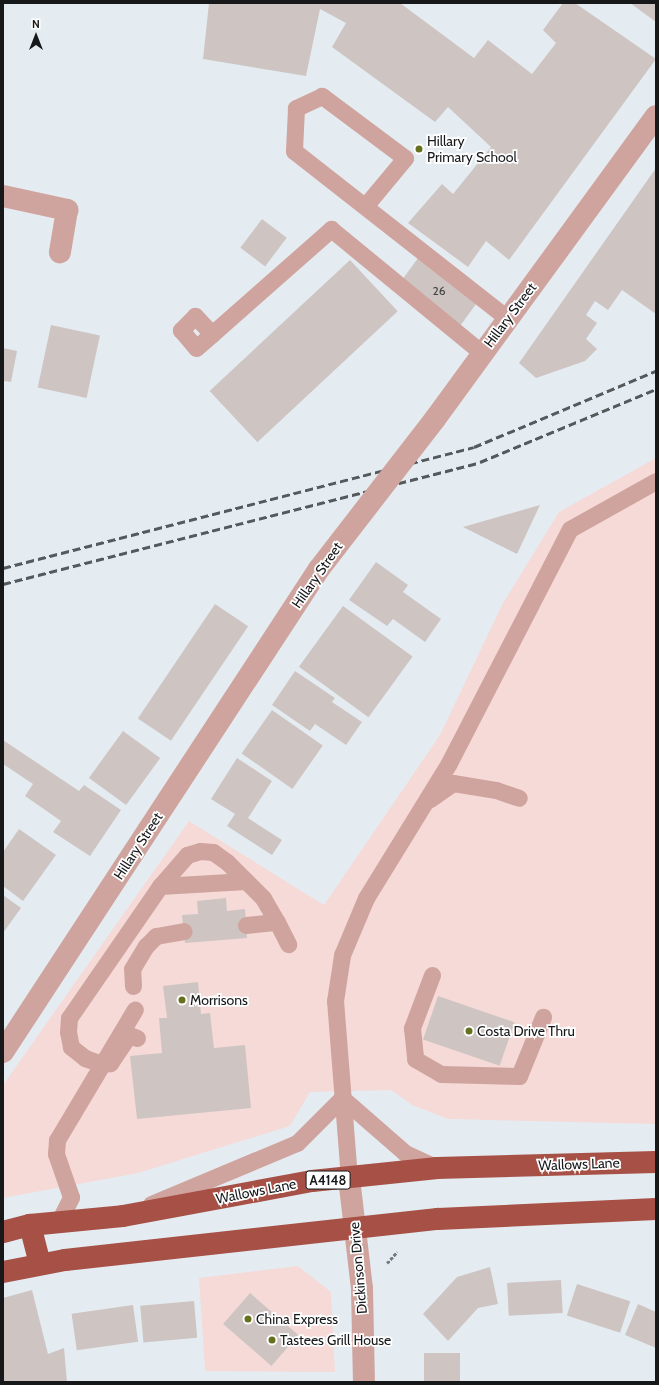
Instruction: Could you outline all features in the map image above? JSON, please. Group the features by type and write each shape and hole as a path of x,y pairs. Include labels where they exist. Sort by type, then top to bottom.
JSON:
{"highway":[{"name":"Wallows Lane","path":"3,1232 30,1225 123,1216 294,1183 437,1168 656,1162"},
{"path":"3,1272 40,1264 438,1219 656,1209"},
{"path":"30,1225 40,1264"}],"street":[{"name":"Hillary Street","path":"3,1052 319,569 435,420 482,353 656,116"},
{"path":"3,196 67,210 60,252"},
{"name":"Dickinson Drive","path":"349,1178 362,1289 364,1382"}],"lane":[{"path":"366,205 405,158 322,96 296,108 294,151 366,205 422,254 508,319"},
{"path":"212,334 331,229 482,353"},
{"path":"349,1178 335,1001 342,955 366,898 449,763 570,529 656,481"},
{"path":"425,802 453,783 496,790 518,798"},
{"path":"137,1038 129,1035 110,1063 102,1064 85,1058 71,1047 68,1032 69,1018 160,886 187,855 200,851 213,852 246,881 263,898 288,944"},
{"path":"160,886 246,881"},
{"path":"246,925 277,922"},
{"path":"133,986 132,969 146,946 156,936 184,931"},
{"path":"432,975 412,1028 415,1058 441,1074 520,1076 543,1017"},
{"path":"58,1223 71,1197 56,1154 58,1140 135,1009"},
{"path":"342,1098 405,1153 437,1168"},
{"path":"123,1216 297,1143 342,1098"}],"shaded area":[{"path":"656,458 656,1124 448,1119 412,1105 391,1090 310,1092 290,1126 138,1173 3,1198 3,1085 189,821 324,905 440,735 503,603 559,512"},
{"path":"298,1266 331,1292 335,1372 205,1371 199,1278"}],"building":[{"path":"209,3 400,3 474,58 488,40 532,74 556,43 543,30 563,3 575,3 656,59 509,260 486,241 468,267 408,223 442,184 453,194 491,147 448,107 435,122 332,47 346,23 320,9 306,76 203,59"},
{"path":"630,3 656,3 656,22"},
{"path":"656,168 656,314 622,290 608,310 595,301 586,315 597,323 586,339 597,349 585,361 536,378 519,363"},
{"path":"262,219 287,238 265,266 240,248"},
{"path":"418,258 478,301 460,326 400,282"},
{"path":"350,260 398,311 257,442 210,391"},
{"path":"51,325 100,335 87,398 38,388"},
{"path":"3,348 17,351 11,382 3,381"},
{"path":"540,505 517,554 463,527"},
{"path":"376,562 408,585 403,592 441,619 425,642 393,619 387,626 349,600"},
{"path":"215,604 248,626 171,741 138,718"},
{"path":"343,606 413,657 368,717 299,667"},
{"path":"295,671 335,698 332,702 362,722 346,745 315,724 310,731 272,705"},
{"path":"272,710 323,746 292,789 242,753"},
{"path":"123,731 160,758 126,805 89,778"},
{"path":"3,740 79,791 84,785 121,810 90,856 53,832 61,821 25,796 33,784 3,764"},
{"path":"237,758 272,781 248,818 282,840 272,855 227,826 235,814 211,799"},
{"path":"19,829 56,855 23,901 3,886 3,852"},
{"path":"3,895 21,908 3,933"},
{"path":"226,898 227,911 245,909 247,938 185,943 182,915 198,914 197,901"},
{"name":"Morrisons","path":"198,982 201,1014 210,1013 214,1048 245,1045 251,1108 137,1119 130,1056 162,1053 159,1018 167,1018 163,986"},
{"name":"Costa Drive Thru","path":"438,996 515,1022 500,1066 423,1039"},
{"path":"490,1267 498,1304 478,1308 448,1341 423,1314 457,1277"},
{"path":"561,1280 563,1313 509,1316 507,1283"},
{"path":"577,1284 630,1301 620,1333 567,1315"},
{"path":"32,1290 48,1354 64,1348 67,1382 3,1382 3,1298"},
{"path":"250,1293 298,1335 271,1366 223,1324"},
{"path":"194,1301 197,1338 143,1343 140,1306"},
{"path":"638,1304 656,1312 656,1348 625,1335"},
{"path":"133,1305 138,1342 77,1350 72,1314"},
{"path":"424,1353 460,1353 460,1382 424,1382"}],"railway":[{"path":"3,568 474,447 656,371"},
{"path":"3,584 480,462 656,389"}],"place":[{"name":"Hillary Primary School","path":"419,149"},
{"name":"Morrisons","path":"182,1000"},
{"name":"Costa Drive Thru","path":"469,1031"},
{"name":"China Express","path":"248,1319"},
{"name":"Tastees Grill House","path":"272,1340"}]}
